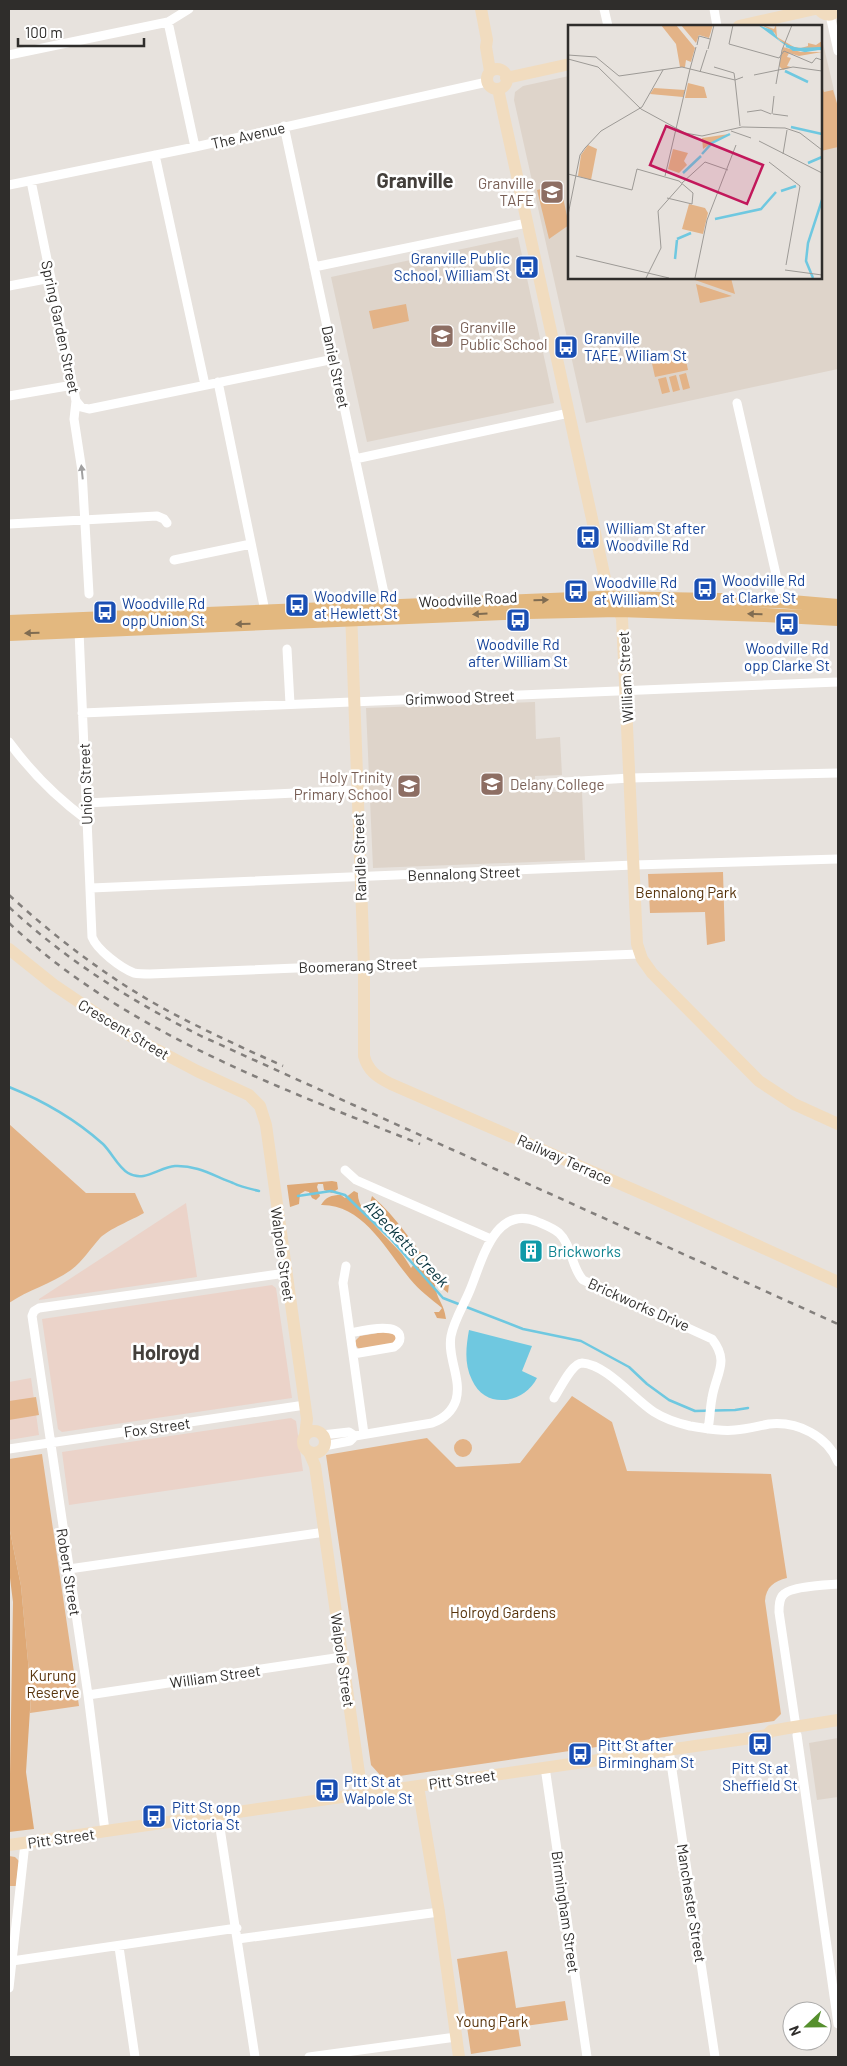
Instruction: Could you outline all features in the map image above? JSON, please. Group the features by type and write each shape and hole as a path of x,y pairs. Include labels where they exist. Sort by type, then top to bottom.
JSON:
{"main road":[{"name":"Woodville Road","path":"9,622 265,611 351,615 387,607 780,601 838,606"},
{"name":"Woodville Road","path":"9,634 351,615 563,613 616,604 838,619"}],"street":[{"path":"9,55 168,22 189,9"},
{"name":"William Street","path":"481,9 487,40 493,45 496,78 606,584 622,618 639,954"},
{"path":"604,9 608,25"},
{"path":"714,9 718,25"},
{"path":"743,25 815,9"},
{"path":"828,11 838,51"},
{"path":"168,22 195,147"},
{"name":"The Avenue","path":"9,185 195,147 496,78 568,64"},
{"name":"Daniel Street","path":"284,126 387,607"},
{"path":"155,155 205,385"},
{"name":"Spring Garden Street","path":"31,181 76,402 74,419 82,471 83,520 89,594"},
{"path":"314,267 527,223"},
{"path":"9,286 51,278"},
{"path":"76,402 81,407 89,409 334,359"},
{"path":"218,382 265,611"},
{"path":"9,396 73,385"},
{"path":"737,404 780,592 780,601"},
{"path":"355,459 569,413"},
{"path":"9,524 157,516 164,519 167,523"},
{"path":"174,560 251,544"},
{"name":"Randle Street","path":"351,615 364,966 363,986"},
{"name":"Union Street","path":"79,631 92,938"},
{"path":"287,649 290,704"},
{"name":"Grimwood Street","path":"82,713 838,682"},
{"path":"9,742 50,790 66,805 87,820"},
{"path":"548,782 838,773"},
{"path":"86,803 357,790"},
{"name":"Bennalong Street","path":"91,888 634,865 838,859"},
{"name":"Boomerang Street","path":"92,938 96,946 128,970 137,974 639,954"},
{"name":"Crescent Street","path":"9,949 54,985 125,1033 197,1071 249,1095"},
{"path":"639,954 652,973 759,1081 794,1104 837,1119"},
{"name":"Railway Terrace","path":"363,986 364,1056 369,1068 382,1080 838,1282"},
{"name":"Walpole Street","path":"249,1095 260,1106 266,1125 307,1419 316,1442 315,1466 362,1794"},
{"path":"345,1170 356,1180 491,1239"},
{"name":"Brickworks Drive","path":"316,1442 348,1432 354,1436 432,1423 441,1419 449,1412 457,1394 450,1343 456,1320 491,1239 499,1228 511,1221 523,1218 536,1221 561,1234 576,1270 583,1280 712,1338 721,1354 721,1366 712,1396 708,1429"},
{"path":"346,1266 343,1283 364,1434"},
{"name":"Robert Street","path":"105,1831 88,1694 32,1319 33,1312 39,1308 286,1273"},
{"path":"350,1332 391,1328 398,1332 400,1337 399,1342 394,1347 353,1354"},
{"path":"554,1398 573,1368 582,1363 603,1371 654,1412 670,1420 708,1429 736,1430 771,1424 792,1426 803,1429 821,1439 833,1452 838,1462"},
{"name":"Fox Street","path":"9,1448 305,1405"},
{"path":"68,1569 325,1532"},
{"path":"838,1584 792,1590 784,1594 780,1602 779,1612 838,2024"},
{"name":"William Street","path":"88,1694 342,1657"},
{"name":"Pitt Street","path":"796,1731 838,1720"},
{"name":"Pitt Street","path":"9,1845 669,1750 767,1735 771,1732 838,1729"},
{"name":"Manchester Street","path":"669,1750 715,2057"},
{"name":"Birmingham Street","path":"545,1768 587,2057"},
{"path":"418,1786 439,1912 459,2057"},
{"path":"218,1815 237,1928 255,2057"},
{"path":"9,1988 25,1843"},
{"path":"238,1939 439,1912"},
{"path":"12,1961 119,1947 237,1928"},
{"path":"119,1947 134,2057"},
{"path":"309,2057 456,2037"}],"shaded area":[{"name":"Granville TAFE","path":"822,39 838,107 838,369 586,423 514,100 515,92 523,86 568,76 568,279 822,279"},
{"name":"Granville Public School","path":"518,237 554,403 367,442 331,277"},
{"path":"535,702 536,739 560,737 562,775 535,776 535,792 582,792 585,860 373,868 366,708"},
{"path":"337,1182 338,1189 332,1193 324,1190 323,1184 318,1184 320,1196 316,1200 312,1198 309,1192 305,1191 300,1194 299,1204 290,1207 287,1185"},
{"path":"354,1191 358,1193 362,1208 368,1217 402,1254 411,1268 414,1264 406,1246 387,1231 380,1217 374,1216 368,1210 372,1196 392,1216 429,1263 449,1284 448,1293 437,1284 435,1286 446,1319 437,1318 434,1312 439,1312 442,1308 414,1283 361,1220 349,1212 336,1207 321,1205 329,1197 341,1195 345,1198"},
{"path":"186,1203 197,1277 39,1300 39,1299"},
{"path":"272,1285 276,1288 292,1398 62,1432 58,1429 42,1319"},
{"path":"31,1378 39,1435 9,1440 9,1382"},
{"path":"291,1418 296,1421 303,1471 69,1505 62,1452"},
{"path":"9,1526 21,1586 31,1694 26,1772 34,1829 9,1832 13,1602 9,1570"},
{"path":"838,1738 838,1797 817,1800 809,1743"}],"green space":[{"path":"822,86 824,92 833,90 838,107 838,147 822,151"},
{"path":"560,184 568,226 549,239 537,190"},
{"path":"731,279 735,294 695,280"},
{"path":"696,284 732,296 700,303"},
{"path":"406,304 409,321 373,329 369,311"},
{"path":"684,351 688,370 655,377 651,359"},
{"path":"686,373 690,388 683,390 679,375"},
{"path":"676,375 680,390 673,392 669,377"},
{"path":"666,377 670,392 662,394 658,379"},
{"name":"Bennalong Park","path":"723,872 725,941 707,945 705,912 650,913 648,874"},
{"path":"9,1124 86,1193 135,1193 144,1213 100,1238 71,1270 9,1303"},
{"path":"390,1331 397,1337 393,1344 359,1349 356,1346 355,1341 360,1336"},
{"name":"Holroyd Gardens","path":"572,1396 612,1422 627,1471 771,1474 787,1578 778,1581 769,1588 765,1601 781,1714 774,1721 386,1778 381,1776 371,1765 326,1455 427,1438 456,1467 520,1463"},
{"path":"36,1397 39,1415 9,1420 9,1401"},
{"path":"463,1439 469,1442 472,1448 469,1454 463,1457 457,1454 454,1448 457,1442"},
{"name":"Kurung Reserve","path":"42,1454 79,1706 30,1713 31,1694 21,1586 9,1526 9,1459"},
{"path":"9,1856 15,1857 19,1861 16,1886 10,1886 9,1899"},
{"name":"Young Park","path":"507,1951 516,2008 565,2001 568,2020 518,2027 521,2046 471,2054 457,1959"}],"water":[{"path":"469,1330 532,1346 522,1371 537,1378 531,1387 523,1394 504,1400 486,1396 478,1390 469,1374 467,1362"}],"waterway":[{"name":"A'Becketts Creek","path":"9,1087 35,1098 70,1119 103,1144 118,1164 134,1176 146,1175 169,1167 183,1166 198,1169 239,1186 259,1191"},
{"name":"A'Becketts Creek","path":"298,1196 331,1191 345,1195 390,1238 443,1298 523,1329 581,1341 629,1367 647,1384 669,1400 695,1411 748,1408"}],"railway":[{"path":"9,895 81,955 139,994 189,1022 283,1066"},
{"path":"9,907 76,962 149,1009 175,1023 838,1324"},
{"path":"9,923 54,961 102,995 152,1026 204,1053 257,1077 420,1144"}],"place":[{"name":"Granville TAFE","path":"552,192"},
{"name":"Granville Public School, William St","path":"527,267"},
{"name":"Granville Public School","path":"442,336"},
{"name":"Granville TAFE, Wiliam St","path":"566,347"},
{"name":"William St after Woodville Rd","path":"588,537"},
{"name":"Woodville Rd at Clarke St","path":"705,589"},
{"name":"Woodville Rd at William St","path":"576,591"},
{"name":"Woodville Rd at Hewlett St","path":"297,605"},
{"name":"Woodville Rd opp Union St","path":"105,612"},
{"name":"Woodville Rd after William St","path":"518,620"},
{"name":"Woodville Rd opp Clarke St","path":"787,624"},
{"name":"Delany College","path":"492,784"},
{"name":"Holy Trinity Primary School","path":"409,786"},
{"name":"Brickworks","path":"531,1251"},
{"name":"Pitt St at Sheffield St","path":"760,1744"},
{"name":"Pitt St after Birmingham St","path":"580,1754"},
{"name":"Pitt St at Walpole St","path":"327,1790"},
{"name":"Pitt St opp Victoria St","path":"154,1816"}],"district":[{"name":"Granville","path":"415,180"},
{"name":"Holroyd","path":"166,1352"}]}
